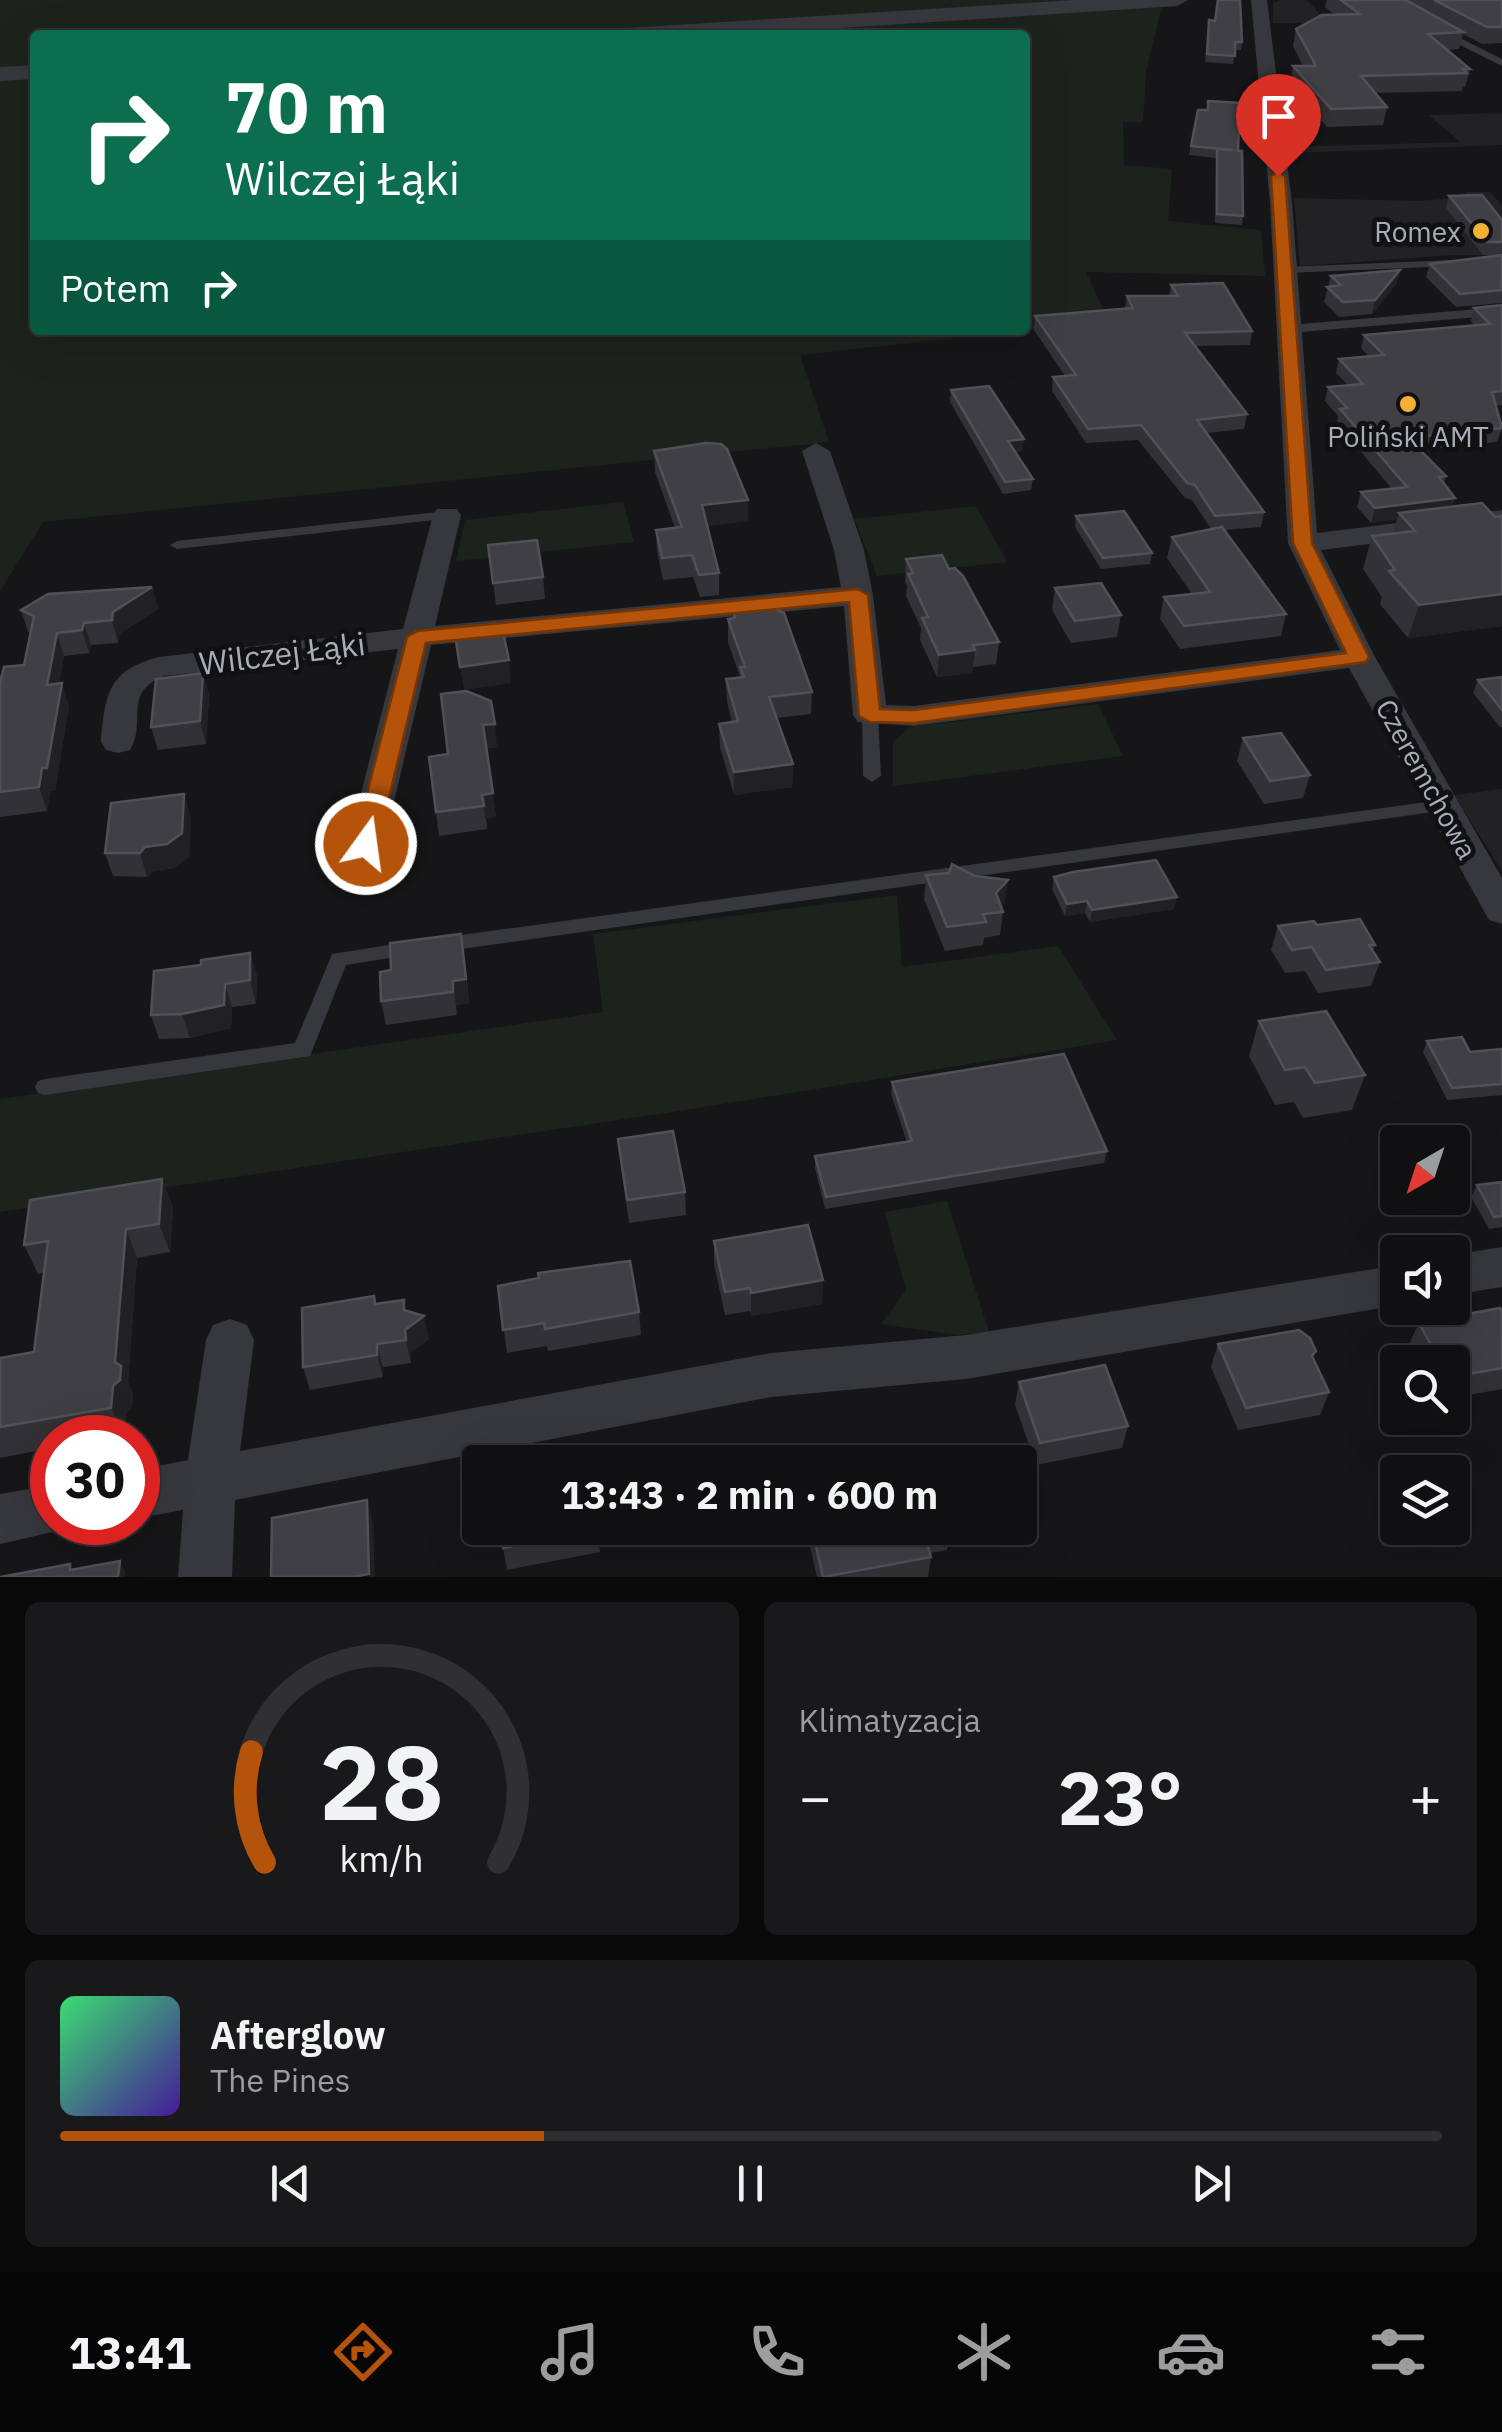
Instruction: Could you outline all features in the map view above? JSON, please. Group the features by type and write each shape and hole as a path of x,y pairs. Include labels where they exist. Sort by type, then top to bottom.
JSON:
{"street":[{"path":"706,30 1178,0"},
{"name":"Czeremchowa","path":"1259,0 1285,270 1303,543 1359,657 1502,911"},
{"path":"0,74 30,72"},
{"path":"816,452 858,595 870,716 914,716 1359,657"},
{"path":"366,844 447,516"},
{"path":"1303,543 1498,525"},
{"name":"Wilczej Łąki","path":"118,742 122,696 128,682 140,672 417,637 858,595"},
{"path":"1470,1273 1502,1267"},
{"path":"160,1490 772,1375 966,1357 1380,1288"},
{"path":"205,1577 212,1480 230,1340"},
{"path":"0,1519 30,1514"}],"lane":[{"path":"1436,29 1502,63"},
{"path":"1285,270 1502,260"},
{"path":"1289,329 1502,310"},
{"path":"178,544 447,516"},
{"path":"870,716 872,776"},
{"path":"45,1087 303,1050 339,959 1441,806"}],"shaded area":[{"path":"0,0 1147,0 1162,5 1146,72 1143,122 1123,122 1124,165 1172,169 1168,221 1261,230 1265,276 1086,272 1109,321 1030,330 1030,30 30,30 30,335 982,335 800,355 829,442 43,522 0,591"},
{"path":"1307,0 1328,23 1273,23 1273,3"},
{"path":"1502,113 1502,145 1289,153 1289,147 1460,142 1429,115"},
{"path":"1467,192 1490,192 1502,205 1502,255 1300,266 1294,198 1420,201 1454,198"},
{"path":"623,502 634,542 456,561 465,520"},
{"path":"976,506 1007,562 877,576 854,519"},
{"path":"1098,704 1123,756 893,786 893,742 910,727"},
{"path":"1502,789 1502,871 1454,795"},
{"path":"897,895 902,967 1058,946 1117,1040 692,1109 0,1212 0,1099 603,1012 593,934"},
{"path":"947,1201 989,1332 957,1335 881,1324 906,1290 885,1212"}],"building":[{"path":"1218,0 1240,0 1242,42 1235,42 1235,56 1207,54 1209,20 1215,21"},
{"path":"1341,0 1406,0 1463,32 1428,34 1470,69 1463,69 1467,73 1361,76 1387,107 1331,109 1293,66 1316,66 1296,29 1322,15 1360,14"},
{"path":"1434,0 1502,0 1502,27 1487,27"},
{"path":"1208,101 1240,103 1238,151 1242,151 1243,216 1217,214 1217,149 1233,150 1191,146 1198,110 1208,110"},
{"path":"1482,195 1502,220 1502,242 1487,242 1449,196"},
{"path":"1502,255 1502,290 1460,294 1430,264"},
{"path":"1400,270 1375,300 1343,302 1327,287 1341,285 1331,276"},
{"path":"1223,283 1252,331 1185,333 1247,414 1197,420 1264,512 1215,516 1195,485 1187,483 1141,425 1088,429 1053,377 1076,375 1035,316 1133,308 1127,296 1178,296 1171,285"},
{"path":"1502,305 1502,391 1492,392 1502,428 1408,438 1446,476 1439,477 1455,498 1375,508 1361,492 1407,487 1340,409 1347,408 1328,387 1363,384 1339,359 1384,355 1364,335 1490,324 1474,308"},
{"path":"989,386 1024,439 1008,441 1033,479 1005,482 951,390"},
{"path":"721,444 727,449 748,500 702,505 719,573 699,575 692,555 662,558 656,530 682,527 654,451"},
{"path":"1482,503 1495,517 1502,516 1502,594 1419,605 1389,571 1395,570 1372,536 1415,531 1399,513"},
{"path":"1124,511 1152,553 1103,558 1076,516"},
{"path":"1222,527 1286,614 1184,626 1164,597 1210,592 1172,537"},
{"path":"537,540 543,577 493,583 488,545"},
{"path":"942,555 949,569 955,568 963,576 999,642 939,655 922,618 928,617 908,574 913,573 906,559"},
{"path":"1101,583 1121,615 1075,621 1055,588"},
{"path":"152,587 113,612 112,620 84,623 82,630 57,633 47,685 62,683 47,768 42,768 39,787 0,792 0,683 4,667 24,665 34,616 21,610 48,594"},
{"path":"760,603 784,613 812,692 769,697 793,764 734,772 719,724 738,721 726,679 744,677 740,667 745,667 728,619 735,618 732,607"},
{"path":"502,627 509,660 460,667 455,635"},
{"path":"203,673 200,721 151,727 156,679"},
{"path":"1502,677 1502,710 1478,680"},
{"path":"466,691 491,701 495,724 483,725 493,793 482,795 484,806 436,812 429,757 448,754 441,694"},
{"path":"1281,733 1310,775 1270,781 1243,738"},
{"path":"184,794 182,833 167,844 145,847 140,853 105,853 111,803"},
{"path":"1156,860 1177,897 1092,910 1087,901 1067,904 1054,877 1073,872"},
{"path":"952,864 975,876 1008,880 996,893 1003,912 983,914 986,922 947,927 926,875 949,873"},
{"path":"1360,919 1380,962 1326,970 1312,947 1292,950 1278,926 1314,921 1317,925"},
{"path":"461,934 466,979 453,981 453,992 381,1001 380,972 391,970 390,943"},
{"path":"250,953 250,980 225,984 224,1005 182,1014 151,1015 154,971"},
{"path":"1326,1011 1365,1075 1315,1083 1305,1067 1285,1070 1259,1021"},
{"path":"1462,1037 1470,1052 1502,1049 1502,1084 1452,1088 1427,1041"},
{"path":"1064,1054 1107,1151 826,1197 815,1156 912,1141 892,1082"},
{"path":"673,1131 685,1192 627,1200 618,1139"},
{"path":"162,1179 159,1224 126,1229 115,1362 121,1366 120,1380 113,1386 111,1408 70,1415 30,1415 30,1422 0,1427 0,1358 34,1352 48,1241 24,1245 30,1200"},
{"path":"1502,1182 1502,1216 1494,1217 1477,1185"},
{"path":"808,1225 823,1280 751,1293 750,1288 725,1292 714,1241"},
{"path":"630,1261 639,1312 545,1329 544,1323 503,1330 498,1286 539,1278 538,1273"},
{"path":"374,1296 375,1304 404,1300 404,1310 424,1316 405,1330 406,1340 377,1344 377,1355 303,1367 302,1308"},
{"path":"1500,1308 1502,1311 1502,1368 1470,1374 1470,1345 1431,1345 1420,1325 1470,1325 1470,1314"},
{"path":"1299,1330 1310,1338 1316,1351 1312,1356 1329,1392 1246,1408 1218,1344"},
{"path":"1105,1365 1128,1426 1040,1443 1019,1382"},
{"path":"367,1500 369,1574 271,1577 272,1518"},
{"path":"816,1545 928,1545 931,1557 823,1577"},
{"path":"120,1561 118,1577 0,1577 70,1564 70,1570"}],"place":[{"name":"Romex","path":"1481,231"},
{"name":"Poliński AMT","path":"1408,404"}],"route":[{"path":"366,844 417,637 858,595 870,716 914,716 1359,657 1303,543 1278,176"}]}
